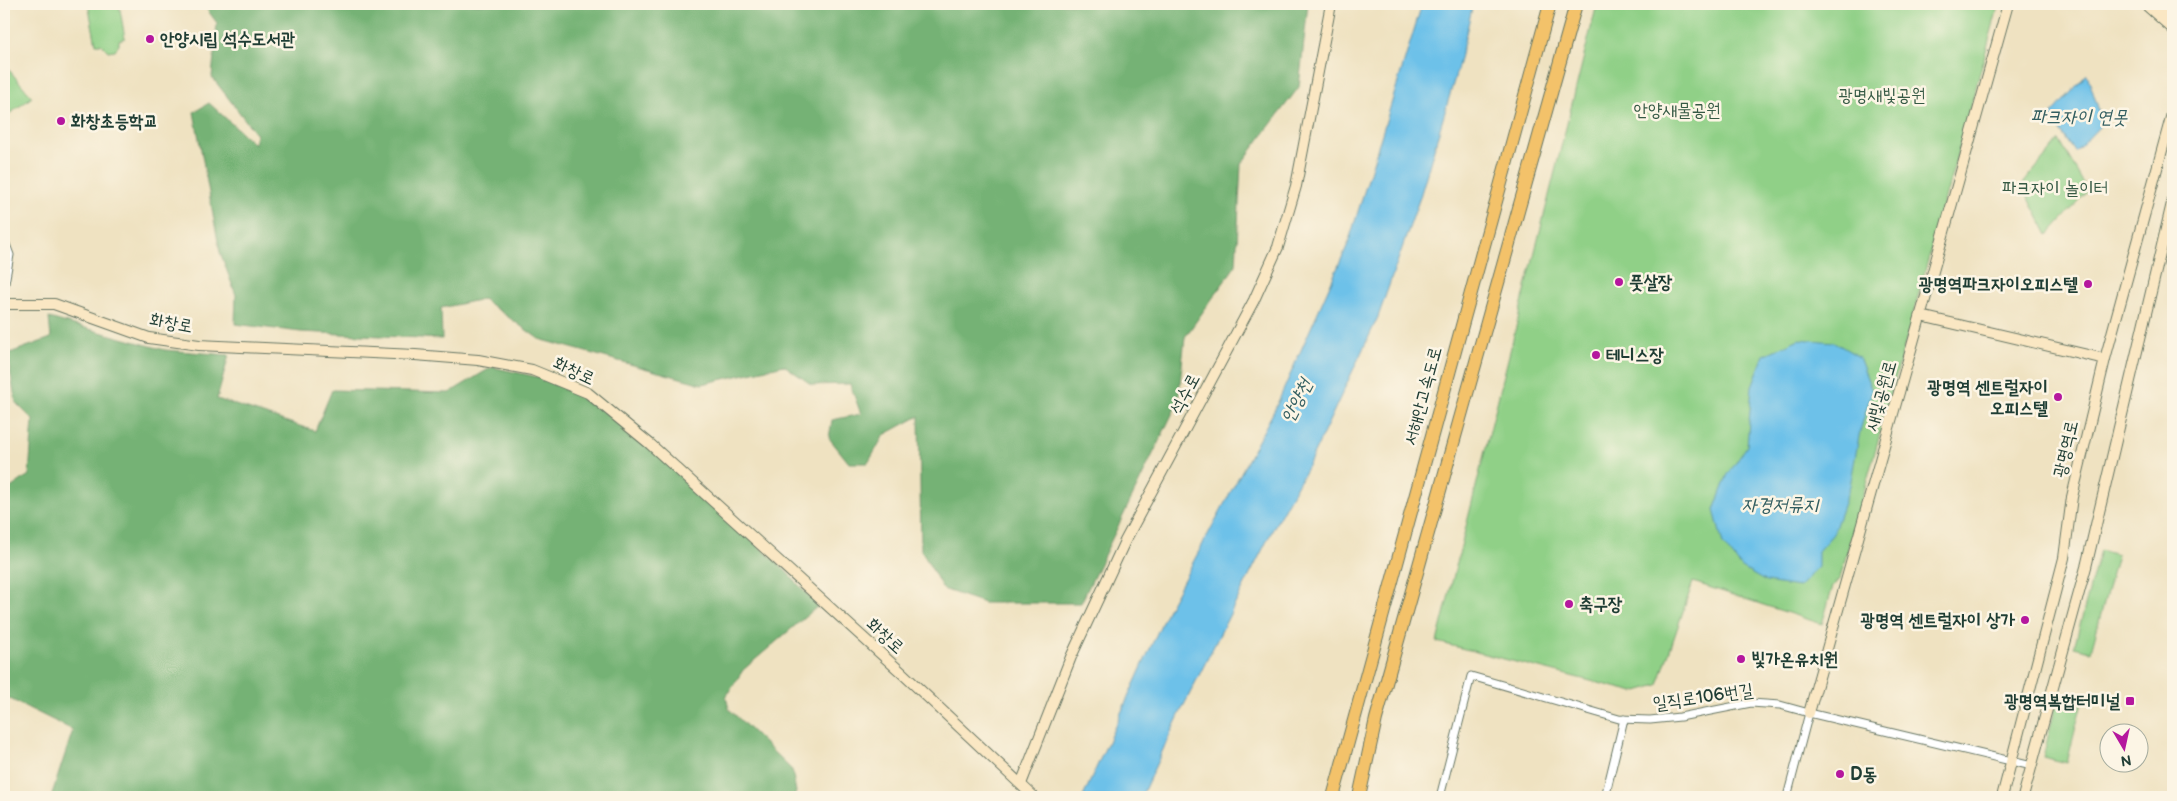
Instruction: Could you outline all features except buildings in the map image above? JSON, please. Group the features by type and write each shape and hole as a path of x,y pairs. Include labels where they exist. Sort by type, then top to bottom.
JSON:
{"highway":[{"name":"서해안고속도로","path":"1333,797 1509,147 1550,4"},
{"path":"1359,797 1376,719 1576,4"}],"street":[{"name":"석수로","path":"1021,784 1071,657 1125,541 1254,300 1278,247 1296,186 1331,4"},
{"name":"새빛공원로","path":"1787,797 2008,4"},
{"path":"2144,4 2173,14"},
{"path":"2144,4 2173,30"},
{"name":"광명역로","path":"2002,797 2064,558 2072,497 2105,359 2173,110"},
{"path":"2023,797 2086,567 2173,199"},
{"path":"4,239 10,255 4,288"},
{"name":"화창로","path":"4,304 54,304 149,338 199,345 414,355 478,360 532,370 588,393 650,444 1034,797"},
{"path":"1920,316 2105,359"},
{"name":"일직로106번길","path":"1440,797 1471,676 1624,719 1650,720 1680,717 1752,703 1780,705 2032,766"},
{"path":"1605,797 1624,719"}],"green space":[{"path":"88,4 119,4 125,38 119,40 119,45 115,50 108,51 101,44 96,44"},
{"path":"203,4 1308,4 1299,87 1241,164 1236,265 1185,337 1178,402 1081,603 984,603 943,589 921,550 919,416 884,435 868,463 849,463 829,438 832,420 861,414 850,384 812,385 784,365 702,384 539,339 483,299 441,308 442,339 301,332 235,324 236,295 220,252 194,112 209,103 254,144 256,134 212,77 217,23"},
{"path":"1597,4 1999,4 1840,578 1833,586 1822,624 1693,582 1658,685 1634,692 1437,642"},
{"path":"4,64 32,97 4,118"},
{"name":"파크자이 놀이터","path":"2059,140 2088,191 2048,235 2022,185"},
{"path":"49,318 165,350 229,355 217,399 315,431 332,390 449,393 492,367 551,380 587,397 638,436 783,568 818,606 743,670 726,697 729,709 792,770 796,792 794,797 51,797 73,730 4,696 4,485 9,489 29,475 33,420 16,403 7,354 51,338"},
{"path":"2100,550 2117,555 2091,651 2074,647"},
{"path":"2058,696 2082,702 2067,763 2043,757"}],"water":[{"name":"안양천","path":"1422,4 1473,4 1458,67 1420,197 1378,317 1309,464 1275,525 1180,713 1141,797 1083,797 1167,611 1275,409 1348,244"},
{"name":"파크자이 연못","path":"2087,74 2103,123 2075,152 2050,116"},
{"name":"자경저류지","path":"1799,339 1834,342 1859,357 1872,391 1860,431 1850,486 1833,534 1818,551 1818,567 1799,587 1766,582 1742,568 1723,544 1714,510 1727,476 1747,446 1752,386 1764,355"}],"place":[{"name":"안양시립 석수도서관","path":"150,39"},
{"name":"화창초등학교","path":"61,121"},
{"name":"풋살장","path":"1619,282"},
{"name":"광명역파크자이오피스텔","path":"2088,284"},
{"name":"테니스장","path":"1596,355"},
{"name":"광명역 센트럴자이 오피스텔","path":"2058,397"},
{"name":"축구장","path":"1569,604"},
{"name":"광명역 센트럴자이 상가","path":"2025,620"},
{"name":"빛가온유치원","path":"1741,659"},
{"name":"광명역복합터미널","path":"2130,701"},
{"name":"D동","path":"1840,774"}],"park label":[{"name":"광명새빛공원","path":"1882,95"},
{"name":"안양새물공원","path":"1677,110"}]}
